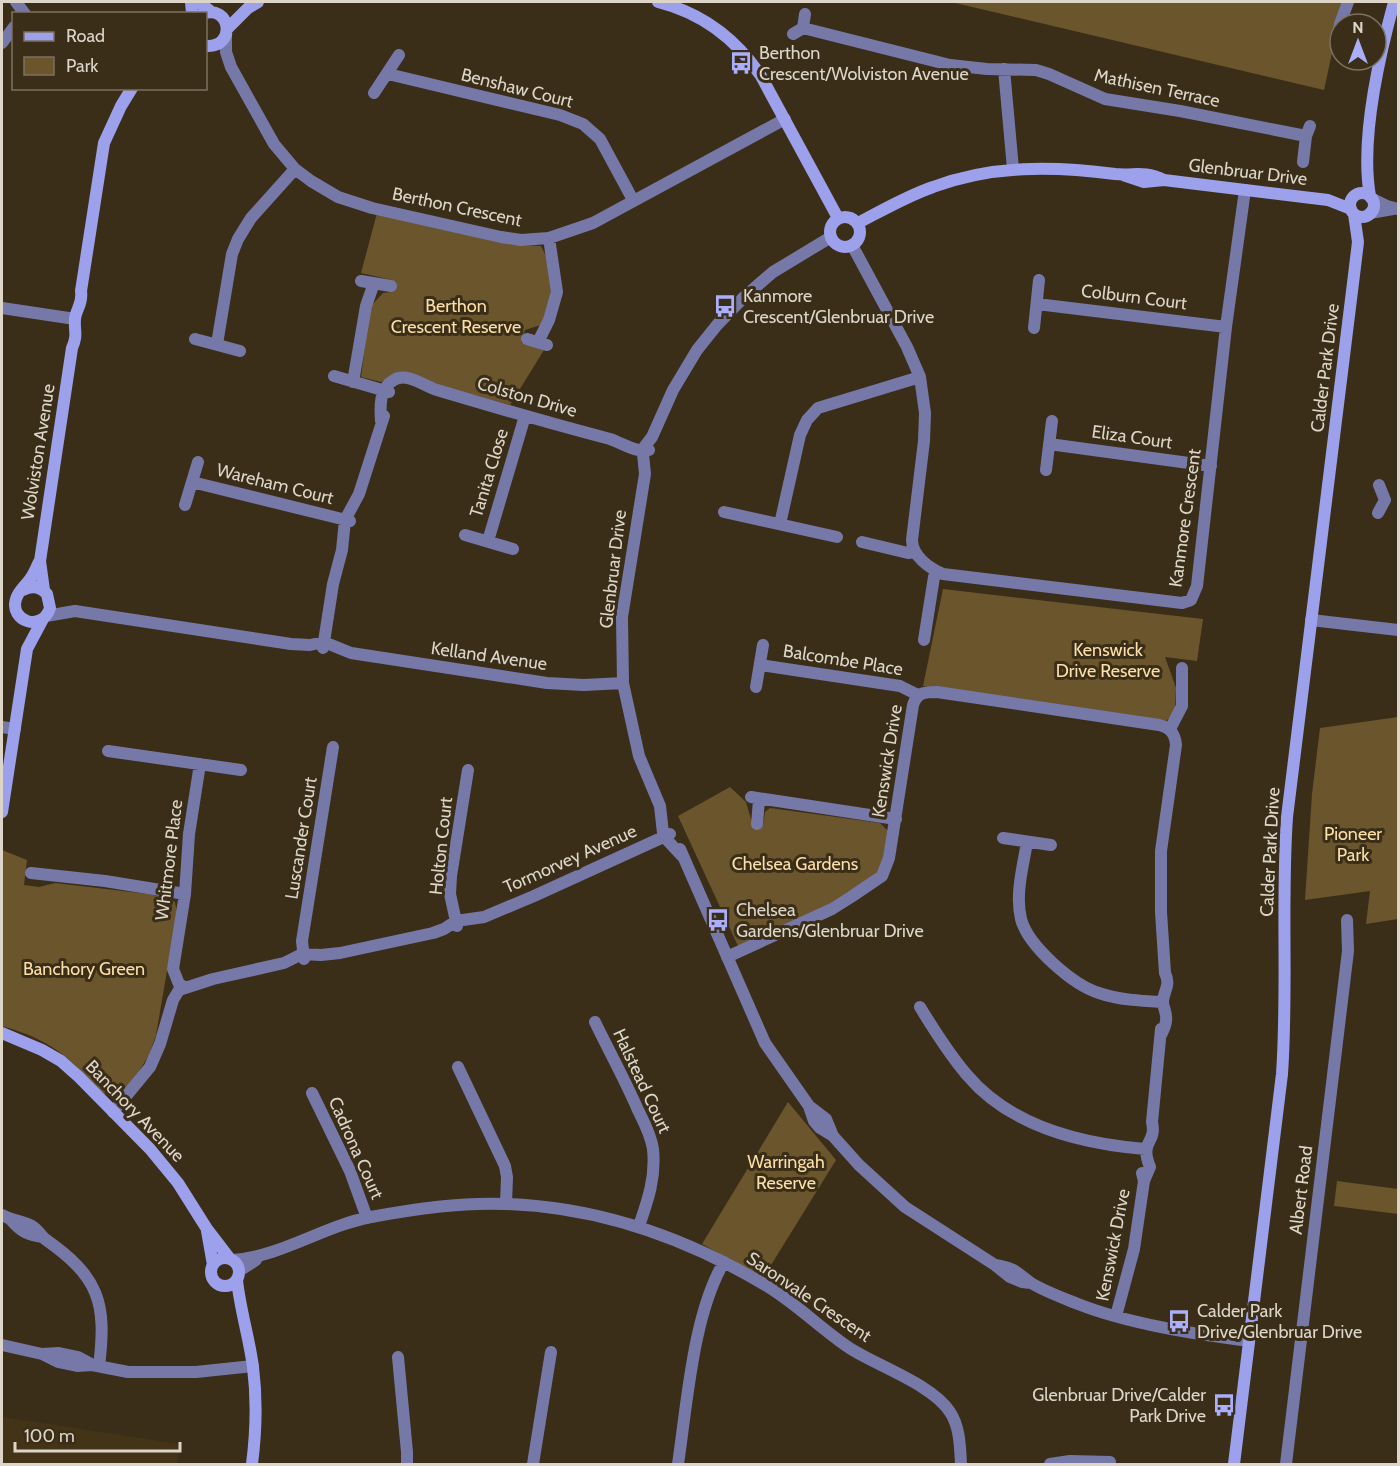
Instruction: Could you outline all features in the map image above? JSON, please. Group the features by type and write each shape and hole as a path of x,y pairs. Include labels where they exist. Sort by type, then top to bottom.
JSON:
{"street":[{"path":"199,2 209,12 224,19 227,32"},
{"path":"658,2 692,13 716,28 736,45 761,76 838,218"},
{"path":"1388,23 1394,2"},
{"path":"209,12 253,4"},
{"path":"207,46 216,45 253,4"},
{"name":"Mathisen Terrace","path":"805,14 798,31 931,62 968,68 1023,69 1042,72 1105,99 1308,131 1303,162"},
{"path":"2,43 12,30"},
{"name":"Berthon Crescent","path":"227,32 226,52 231,67 274,144 295,170 324,190 372,208 501,237 521,240 549,238 593,223 785,119"},
{"name":"Berthon Crescent","path":"207,47 220,55 231,67"},
{"path":"374,93 399,55"},
{"path":"1004,69 1013,169"},
{"path":"1361,213 1373,206 1367,166 1376,72"},
{"name":"Benshaw Court","path":"388,74 560,115 584,124 600,140 633,200"},
{"name":"Wolviston Avenue","path":"45,592 40,561 72,348 77,333 72,319 81,306 81,291 104,143 131,90"},
{"path":"1361,213 1350,202 1367,166"},
{"name":"Glenbruar Drive","path":"858,223 934,186 970,176 1013,169 1070,168 1122,174 1144,183 1164,180 1328,200 1361,213"},
{"path":"218,344 232,254 238,239 251,219 295,170"},
{"name":"Kanmore Crescent","path":"914,552 937,571 959,576 1176,603 1187,602 1194,597 1226,327 1245,190"},
{"path":"1355,195 1363,193 1396,209"},
{"name":"Glenbruar Drive","path":"1328,200 1355,195"},
{"path":"1361,213 1396,209"},
{"name":"Calder Park Drive","path":"1234,1464 1282,1074 1285,1037 1284,858 1287,817 1361,213"},
{"path":"846,216 858,223 861,233 856,242 848,247 838,245 831,237 830,229 838,218 846,216"},
{"name":"Glenbruar Drive","path":"667,836 660,806 639,756 623,683 622,617 645,474 649,468 646,449 658,436 661,418 673,390 689,363 717,325 773,272 831,237"},
{"path":"537,342 549,320 557,292 549,238"},
{"path":"852,245 907,347 920,376 925,413 924,441 912,540 914,552 908,553 862,542"},
{"path":"1034,328 1039,280"},
{"path":"353,382 366,306 367,282 391,286"},
{"name":"Colburn Court","path":"1037,304 1226,327"},
{"path":"2,308 72,319"},
{"path":"195,339 240,351"},
{"path":"323,645 333,584 342,550 348,541 347,520 359,503 359,494 385,414 387,391 333,376"},
{"path":"780,524 800,435 807,420 818,408 920,376"},
{"name":"Colston Drive","path":"387,391 405,384 423,386 646,449"},
{"name":"Tanita Close","path":"488,541 525,416"},
{"path":"1046,470 1052,421"},
{"name":"Eliza Court","path":"1049,444 1211,466"},
{"name":"Wareham Court","path":"185,505 198,462"},
{"name":"Wareham Court","path":"192,482 347,520"},
{"path":"1379,485 1385,500"},
{"path":"1385,500 1398,501"},
{"path":"1378,513 1385,500"},
{"path":"724,512 837,537"},
{"name":"Tanita Close","path":"465,535 513,549"},
{"name":"Wolviston Avenue","path":"23,590 40,561"},
{"path":"924,640 934,577 937,571"},
{"path":"2,812 27,649 24,630 15,605 18,594 33,586 45,592 50,608 27,649"},
{"name":"Kelland Avenue","path":"45,592 59,604 75,611 291,644 301,649 310,650 323,645 334,654 351,653 547,683 584,685 623,683"},
{"name":"Kelland Avenue","path":"44,618 57,613 75,611"},
{"path":"19,615 28,621 38,621 44,618"},
{"path":"1311,620 1398,630"},
{"name":"Balcombe Place","path":"756,687 763,645"},
{"name":"Balcombe Place","path":"760,665 900,686 918,695"},
{"path":"1170,729 1182,706 1182,668"},
{"name":"Kenswick Drive","path":"727,957 832,909 882,876 889,858 913,705 918,695 938,692 1159,725 1170,729 1176,745 1161,851 1161,912 1168,990 1160,1002 1166,1013 1166,1024 1161,1035 1152,1122 1153,1135 1141,1149 1150,1167 1144,1181 1134,1249 1116,1316"},
{"path":"2,727 15,729"},
{"name":"Luscander Court","path":"305,956 304,934 333,747"},
{"path":"108,751 241,770"},
{"name":"Whitmore Place","path":"182,984 174,960 185,894 189,834 201,764"},
{"name":"Holton Court","path":"456,924 450,894 451,876 468,770"},
{"path":"757,824 755,799 896,819"},
{"path":"667,836 682,856 765,1043 809,1106 817,1125 833,1136 859,1166 905,1207 994,1264 1010,1277 1022,1282 1031,1282 1078,1304 1116,1316 1206,1335 1249,1341"},
{"name":"Tormorvey Avenue","path":"182,984 266,968 286,968 305,956 328,960 340,953 422,936 443,936 456,924 472,926 480,922 484,916 667,836"},
{"path":"1003,837 1051,845"},
{"path":"1027,842 1019,889 1021,917 1024,930 1036,946 1083,987 1101,994 1160,1002"},
{"path":"31,872 105,880 185,894"},
{"name":"Albert Road","path":"1286,1464 1348,951 1347,920"},
{"path":"113,1112 150,1067 160,1044 175,994 182,984"},
{"path":"920,1006 937,1035 968,1077 1016,1114 1072,1138 1141,1149"},
{"name":"Halstead Court","path":"595,1022 635,1103 653,1147 651,1193 639,1226"},
{"name":"Banchory Avenue","path":"2,1033 42,1050 79,1077 150,1149 178,1183 207,1229 235,1267"},
{"path":"2,1042 16,1039"},
{"path":"458,1067 505,1166 506,1203"},
{"name":"Cadrona Court","path":"312,1093 350,1171 367,1218"},
{"name":"Saronvale Crescent","path":"235,1267 323,1232 367,1218 430,1207 506,1203 572,1210 639,1226 724,1262 770,1288 851,1349 937,1398 950,1412 957,1430 960,1464"},
{"path":"6,1218 19,1230 29,1235 43,1237 70,1256 85,1272 100,1305 103,1328 95,1366"},
{"name":"Banchory Avenue","path":"207,1229 213,1265 212,1277 220,1285"},
{"path":"213,1265 218,1259 235,1267"},
{"path":"678,1464 702,1317 714,1281 724,1262"},
{"path":"220,1285 229,1286 235,1267"},
{"path":"235,1267 240,1310 253,1366 255,1416 252,1464"},
{"path":"220,1285 240,1310"},
{"path":"2,1344 42,1354 58,1362 128,1372 162,1373 253,1366"},
{"path":"533,1464 551,1352"},
{"path":"398,1357 407,1464"},
{"path":"1050,1464 1070,1461 1110,1462"}],"shaded area":[{"path":"2,1417 180,1444 177,1464 2,1464"}],"green space":[{"path":"951,2 1343,2 1341,12 1328,12 1328,71 1324,90"},
{"name":"Berthon Crescent Reserve","path":"377,213 521,245 541,246 547,258 553,291 544,324 525,330 521,342 544,350 510,405 402,375 381,382 361,377 370,307 383,293 391,292 392,280 361,273"},
{"name":"Kenswick Drive Reserve","path":"943,589 1203,619 1197,661 1165,657 1176,688 1175,712 1166,721 923,686"},
{"name":"Pioneer Park","path":"1398,717 1398,919 1366,924 1370,891 1305,900 1312,794 1320,728"},
{"name":"Chelsea Gardens","path":"730,787 746,802 754,830 763,825 765,812 770,808 880,823 888,831 881,872 821,909 738,946 678,816"},
{"name":"Banchory Green","path":"2,850 27,860 24,885 39,887 55,883 148,894 175,902 177,913 156,1035 149,1055 130,1086 119,1097 108,1096 100,1091 57,1050 27,1034 2,1026"},
{"name":"Warringah Reserve","path":"788,1102 836,1160 763,1278 702,1244"},
{"path":"1337,1181 1398,1189 1398,1214 1334,1206"}],"place":[{"name":"Berthon Crescent/Wolviston Avenue","path":"741,63"},
{"name":"Kanmore Crescent/Glenbruar Drive","path":"725,306"},
{"name":"Chelsea Gardens/Glenbruar Drive","path":"718,920"},
{"name":"Calder Park Drive/Glenbruar Drive","path":"1179,1321"},
{"name":"Glenbruar Drive/Calder Park Drive","path":"1224,1405"}]}
